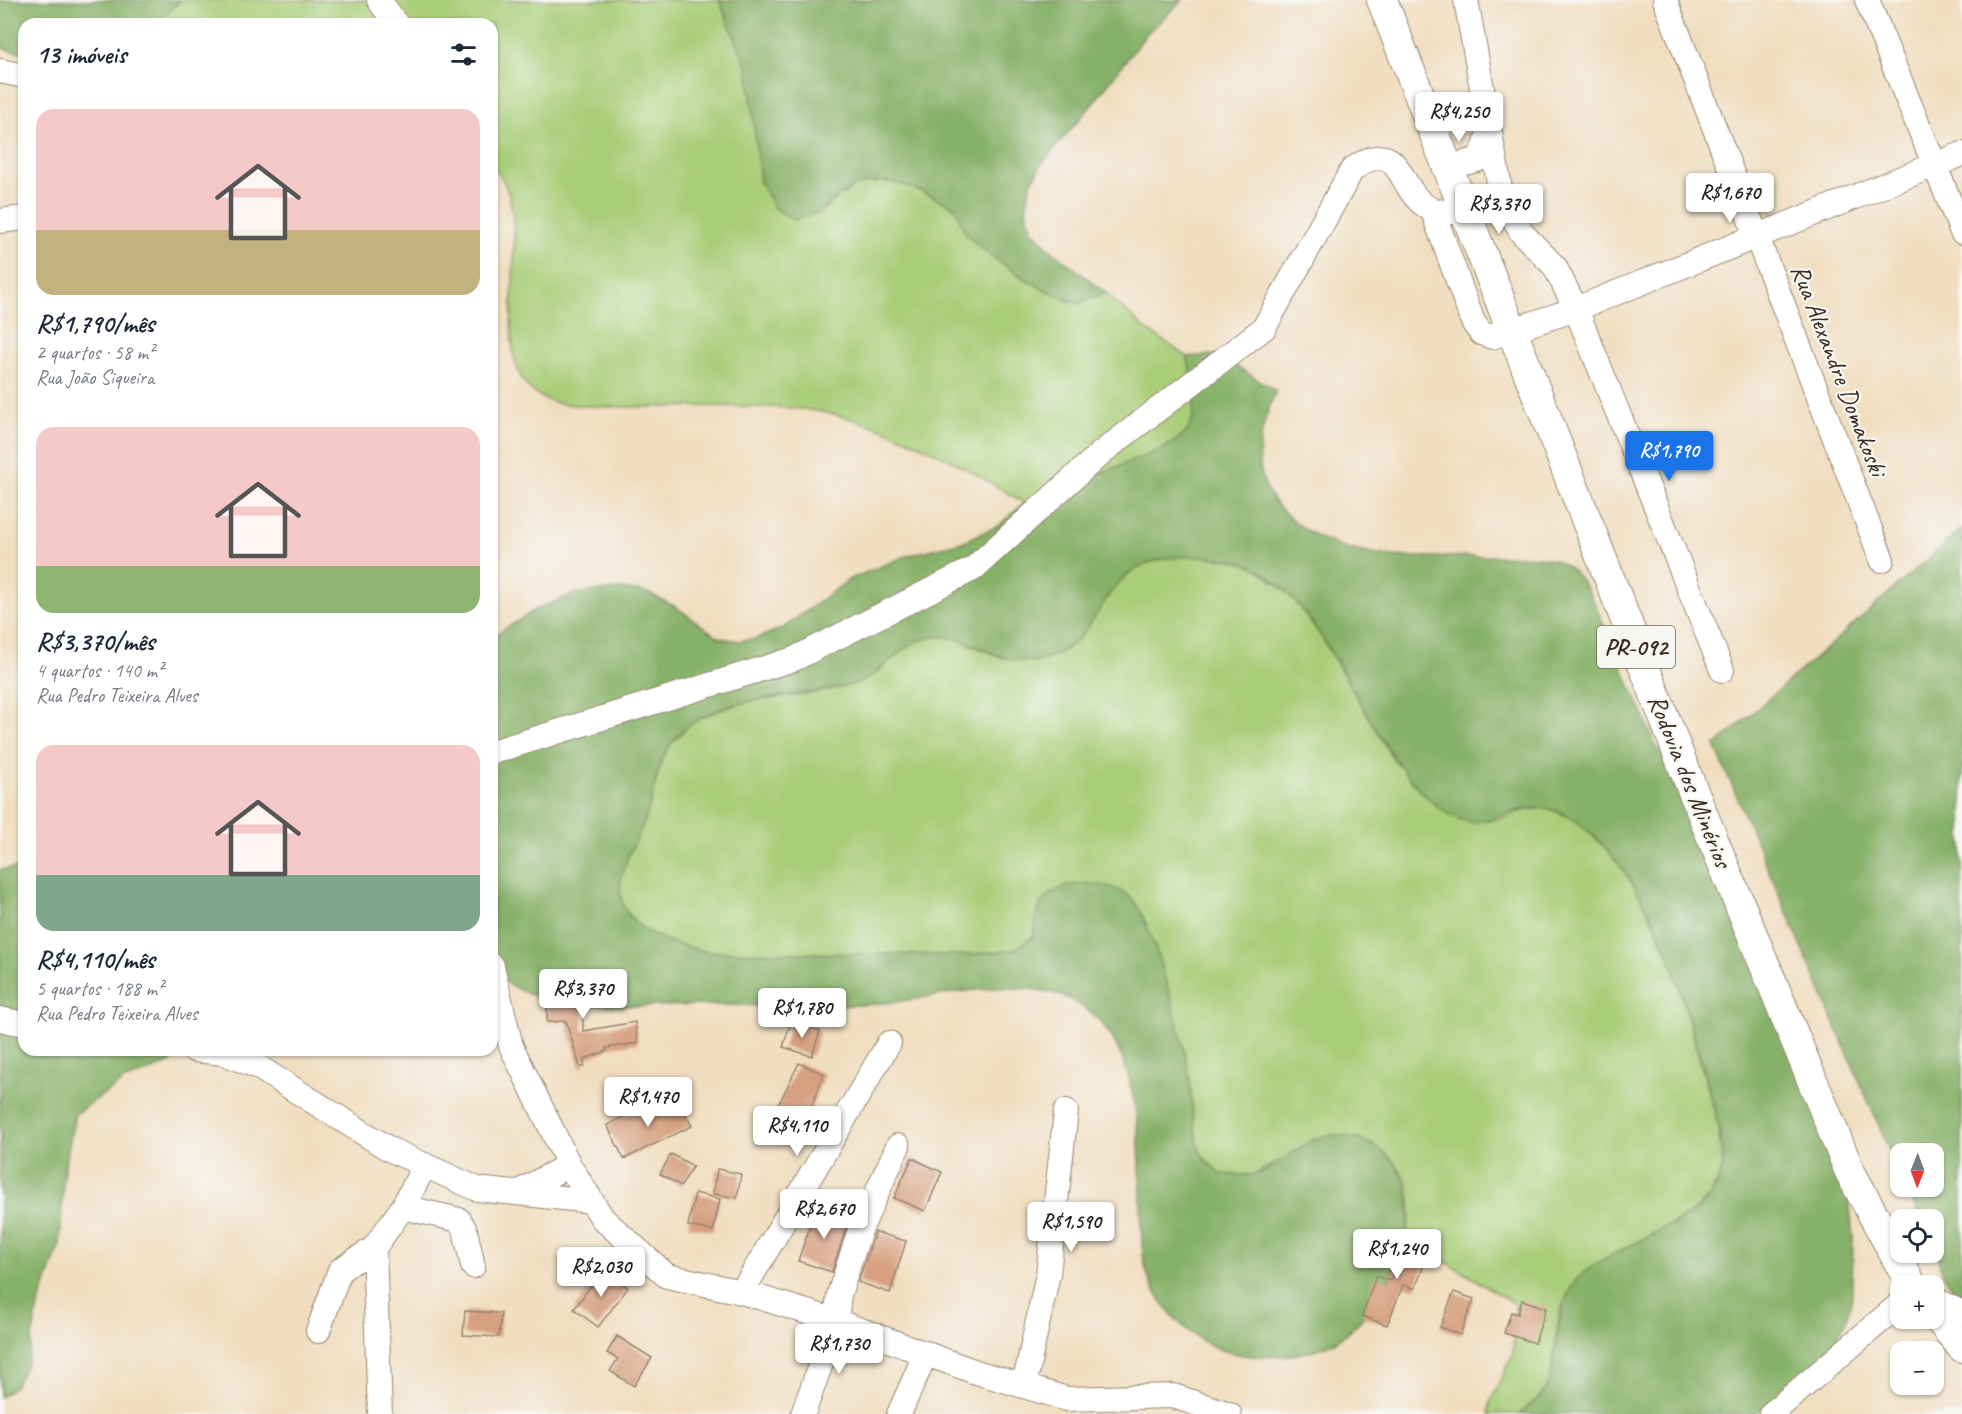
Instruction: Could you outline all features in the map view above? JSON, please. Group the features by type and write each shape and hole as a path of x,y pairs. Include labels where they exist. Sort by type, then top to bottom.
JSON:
{"main road":[{"name":"Rodovia dos Minérios","path":"1382,0 1693,791 1850,1172 1906,1275"},
{"path":"1944,1325 1962,1347"}],"street":[{"path":"379,0 392,18"},
{"path":"1466,0 1488,135 1501,194 1521,232 1555,267 1576,309 1722,670"},
{"name":"Rua Alexandre Domakoski","path":"1665,0 1882,560"},
{"path":"1867,0 1962,232"},
{"path":"0,72 18,75"},
{"path":"1447,167 1476,160 1485,148 1488,135"},
{"path":"498,750 794,660 973,569 1101,453 1264,328 1352,170 1369,157 1386,158 1396,165 1414,196 1432,210 1477,327 1481,333 1492,336 1576,309 1962,154"},
{"path":"1432,210 1466,212"},
{"path":"0,221 18,219"},
{"path":"498,991 511,1046 569,1165 603,1220 667,1276 742,1292 836,1321 1067,1399 1173,1396 1229,1414"},
{"path":"0,1019 18,1023"},
{"path":"742,1292 889,1043"},
{"path":"231,1056 258,1067 389,1149 477,1189 591,1201"},
{"path":"1024,1386 1048,1274 1066,1111"},
{"path":"803,1414 836,1321 838,1295 860,1230 898,1146"},
{"path":"318,1330 340,1270 374,1248 403,1207 425,1165"},
{"path":"517,1193 569,1165"},
{"path":"403,1207 459,1220 465,1230 473,1266"},
{"path":"374,1248 380,1414"},
{"path":"1944,1304 1962,1313"},
{"path":"1772,1414 1890,1313"},
{"path":"899,1414 926,1353"}],"green space":[{"path":"0,0 181,0 162,18 18,18 18,52 0,48"},
{"path":"181,0 719,0 748,69 760,181 774,208 819,214 855,186 873,180 885,180 910,186 955,207 966,233 1020,276 1058,296 1080,303 1106,293 1144,328 1188,357 1195,404 1192,422 1188,430 1178,439 1161,449 1112,471 1024,503 970,471 912,442 852,419 821,412 755,406 595,407 545,399 528,387 517,367 512,341 513,213 506,187 498,175 498,18 162,18"},
{"path":"719,0 1183,0 1148,32 1091,106 1042,163 1030,186 1026,209 1032,230 1051,250 1106,293 1080,303 1055,295 986,252 966,233 955,207 899,184 870,182 856,186 816,213 794,220 774,208 760,181 748,69"},
{"path":"1211,355 1228,361 1276,391 1265,420 1260,465 1269,493 1278,506 1300,526 1325,540 1351,550 1379,555 1519,556 1551,560 1565,565 1574,572 1592,598 1840,1166 1849,1195 1853,1239 1852,1297 1846,1321 1831,1347 1794,1384 1755,1414 1518,1414 1540,1397 1548,1383 1562,1312 1574,1283 1602,1260 1693,1212 1708,1199 1720,1177 1723,1156 1716,1116 1681,990 1664,943 1641,898 1613,857 1596,838 1571,818 1550,809 1526,809 1475,822 1448,814 1432,802 1408,776 1386,745 1326,643 1305,613 1281,587 1248,564 1229,559 1202,557 1165,559 1139,567 1120,581 1082,634 1066,649 1043,659 1017,660 955,639 929,638 907,647 860,683 745,702 701,718 682,732 663,757 645,820 623,871 621,897 626,911 635,923 648,932 662,939 709,952 963,955 1014,950 1033,937 1043,901 1064,887 1090,884 1119,890 1133,900 1141,912 1157,954 1188,1068 1197,1140 1201,1153 1208,1163 1220,1174 1251,1175 1275,1165 1306,1143 1331,1135 1346,1136 1380,1149 1400,1171 1408,1199 1407,1230 1397,1262 1382,1293 1362,1319 1339,1339 1299,1354 1241,1355 1202,1341 1169,1312 1153,1288 1144,1259 1136,1114 1130,1082 1120,1052 1104,1027 1083,1006 1053,993 1033,989 994,988 894,1002 829,1006 593,1005 564,1003 530,995 498,976 498,633 535,610 576,593 622,589 648,593 676,607 718,637 738,641 755,639 783,628 850,579 906,556 962,542 998,526 1024,503 1165,448 1187,432 1193,419 1194,394 1188,357"},
{"path":"1962,529 1962,1297 1947,1281 1939,1263 1944,1263 1944,1209 1916,1209 1910,1197 1944,1197 1944,1143 1890,1143 1890,1152 1715,746"},
{"path":"1181,555 1225,558 1253,566 1290,594 1322,638 1392,757 1432,802 1454,817 1496,820 1522,811 1546,808 1577,820 1609,852 1633,882 1671,959 1717,1121 1723,1168 1709,1197 1689,1215 1614,1254 1560,1309 1550,1380 1540,1397 1518,1414 1489,1414 1490,1403 1513,1354 1515,1304 1435,1255 1402,1252 1411,1212 1408,1183 1391,1158 1369,1144 1346,1136 1277,1162 1253,1175 1220,1174 1200,1153 1194,1125 1188,1070 1146,923 1040,904 1033,937 1014,950 963,955 709,952 668,943 637,925 623,906 619,889 623,868 646,818 662,759 669,746 691,723 723,709 751,701 817,693 861,682 919,638 949,636 1003,658 1037,662 1060,653 1080,637 1113,587 1130,571 1153,560"},
{"path":"18,868 18,1056 180,1056 163,1066 125,1080 75,1114 64,1170 60,1244 38,1307 27,1363 15,1386 0,1397 0,870"}],"building":[{"path":"547,977 582,977 583,1031 635,1022 638,1043 606,1048 607,1051 584,1059 584,1067 580,1067 566,1021 547,1022"},
{"path":"791,1022 820,1031 812,1056 783,1047"},
{"path":"799,1063 824,1074 808,1116 791,1146 765,1132"},
{"path":"677,1099 692,1126 624,1159 607,1125 641,1108 644,1116"},
{"path":"671,1154 693,1166 681,1186 660,1174"},
{"path":"912,1158 942,1172 925,1211 894,1198"},
{"path":"717,1169 741,1174 737,1198 713,1194"},
{"path":"695,1193 720,1199 713,1231 688,1226"},
{"path":"816,1208 849,1219 832,1272 798,1261"},
{"path":"875,1232 906,1241 890,1293 858,1282"},
{"path":"1408,1234 1432,1244 1415,1289 1403,1285 1387,1325 1362,1316 1376,1276 1390,1281"},
{"path":"603,1269 628,1288 598,1327 574,1309"},
{"path":"1454,1292 1474,1299 1460,1335 1440,1327"},
{"path":"1522,1300 1546,1308 1535,1343 1504,1333 1511,1312 1518,1314"},
{"path":"465,1311 501,1313 499,1337 463,1335"},
{"path":"617,1336 652,1358 634,1386 610,1371 618,1359 607,1353"}]}
